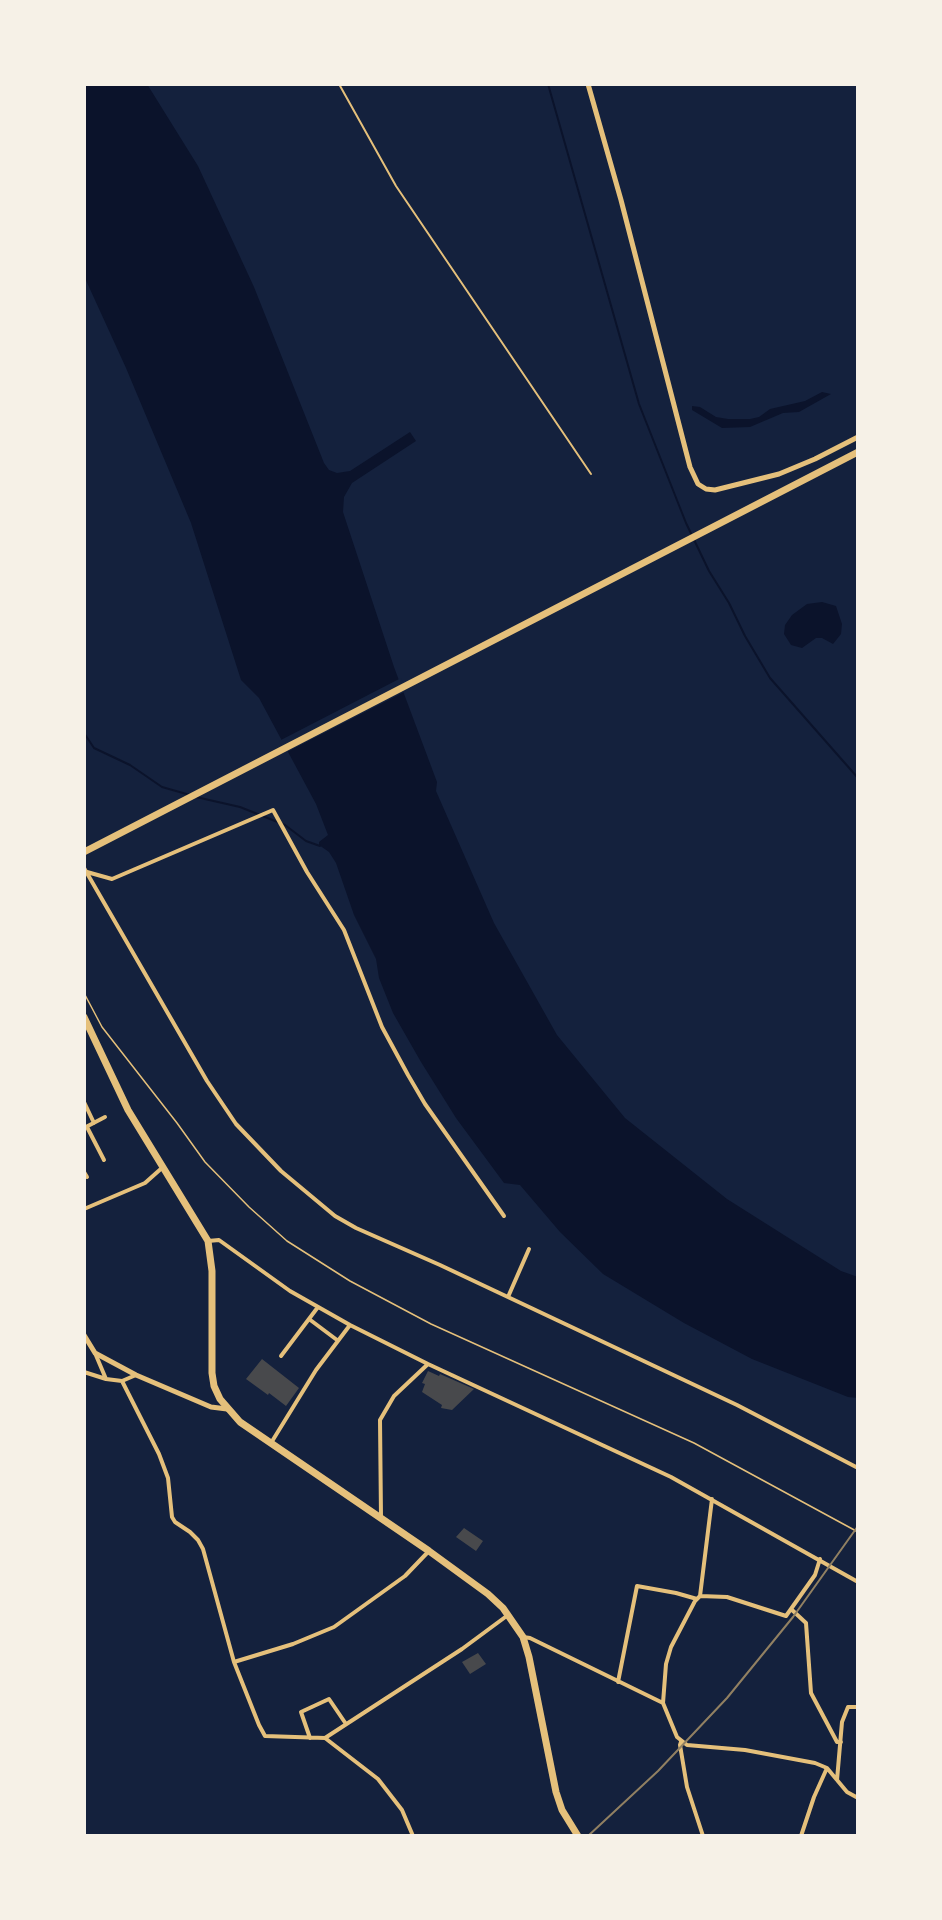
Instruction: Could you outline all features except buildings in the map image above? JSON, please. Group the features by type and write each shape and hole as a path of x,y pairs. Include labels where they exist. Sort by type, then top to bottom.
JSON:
{"main road":[{"path":"84,852 858,452"},
{"path":"84,1017 118,1092 208,1241 212,1271 212,1373 216,1392 227,1409 240,1422 429,1551 488,1594 508,1614 522,1637 529,1657 556,1792 575,1835"}],"street":[{"path":"588,84 695,480 703,488 710,490 750,482 804,464 858,437"},
{"path":"85,870 111,879 273,810 307,872 344,930 382,1027 408,1075 425,1104 504,1216"},
{"path":"85,870 207,1081 236,1124 263,1154 315,1200 350,1225 737,1405 858,1468"},
{"path":"84,1102 94,1123"},
{"path":"104,1160 86,1127 105,1117"},
{"path":"84,1209 145,1183 163,1167"},
{"path":"84,1172 87,1177"},
{"path":"208,1241 219,1240 290,1291 350,1325 428,1364 606,1446 712,1499 858,1582"},
{"path":"508,1297 529,1249"},
{"path":"281,1356 318,1307"},
{"path":"309,1319 337,1340"},
{"path":"271,1443 305,1386 350,1325"},
{"path":"84,1335 106,1378"},
{"path":"95,1353 136,1375 211,1407 227,1409"},
{"path":"381,1518 380,1420 394,1396 428,1364"},
{"path":"84,1372 122,1381 136,1375"},
{"path":"122,1381 159,1454 168,1478 172,1517 198,1540 203,1549 234,1662 259,1725 266,1736 325,1738 462,1649 508,1614"},
{"path":"712,1499 698,1598 671,1647 666,1664 663,1703 677,1737 687,1745 745,1750 815,1763 827,1768 846,1792 858,1798"},
{"path":"234,1662 293,1644 334,1627 405,1576 429,1551"},
{"path":"618,1682 637,1586 698,1598 727,1598 786,1616 814,1575 820,1559"},
{"path":"791,1609 806,1623 811,1693 837,1742 841,1743"},
{"path":"522,1637 530,1638 663,1703"},
{"path":"310,1738 301,1713 329,1699 346,1724"},
{"path":"837,1781 842,1722 848,1707 858,1707"},
{"path":"325,1738 378,1779 402,1810 413,1836"},
{"path":"681,1742 687,1787 703,1836"},
{"path":"801,1836 827,1768"}],"lane":[{"path":"339,84 396,186 591,474"}],"path":[{"path":"84,993 102,1027 205,1162 249,1207 287,1241 350,1281 430,1324 694,1443 858,1533"}],"water":[{"path":"84,84 147,84 198,166 254,287 324,463 329,470 337,473 350,471 410,432 416,441 352,483 344,497 343,512 394,667 437,782 436,791 494,923 557,1035 625,1118 727,1199 841,1271 858,1277 858,1398 848,1397 752,1359 684,1323 603,1274 560,1232 520,1185 504,1183 456,1118 421,1062 393,1013 379,978 376,959 354,915 336,863 329,852 319,845 319,842 328,835 316,804 259,698 241,680 191,523 126,368 84,276"},
{"path":"822,392 831,394 799,412 783,413 750,427 722,428 692,410 692,406 700,407 716,417 750,419 759,417 770,409 805,401"},
{"path":"822,602 836,606 842,624 841,634 833,644 822,638 816,638 802,648 791,645 784,634 785,625 792,615 807,604"}],"pier":[{"path":"401,678 406,691 285,753 279,741"}],"waterway":[{"path":"548,84 639,404 686,523 709,571 770,678 858,778"},
{"path":"84,733 94,748 130,765 162,787 190,795"},
{"path":"196,797 240,807 285,825 306,841 320,846"}],"railway":[{"path":"588,1836 658,1771 727,1698 793,1617 858,1526"}]}
